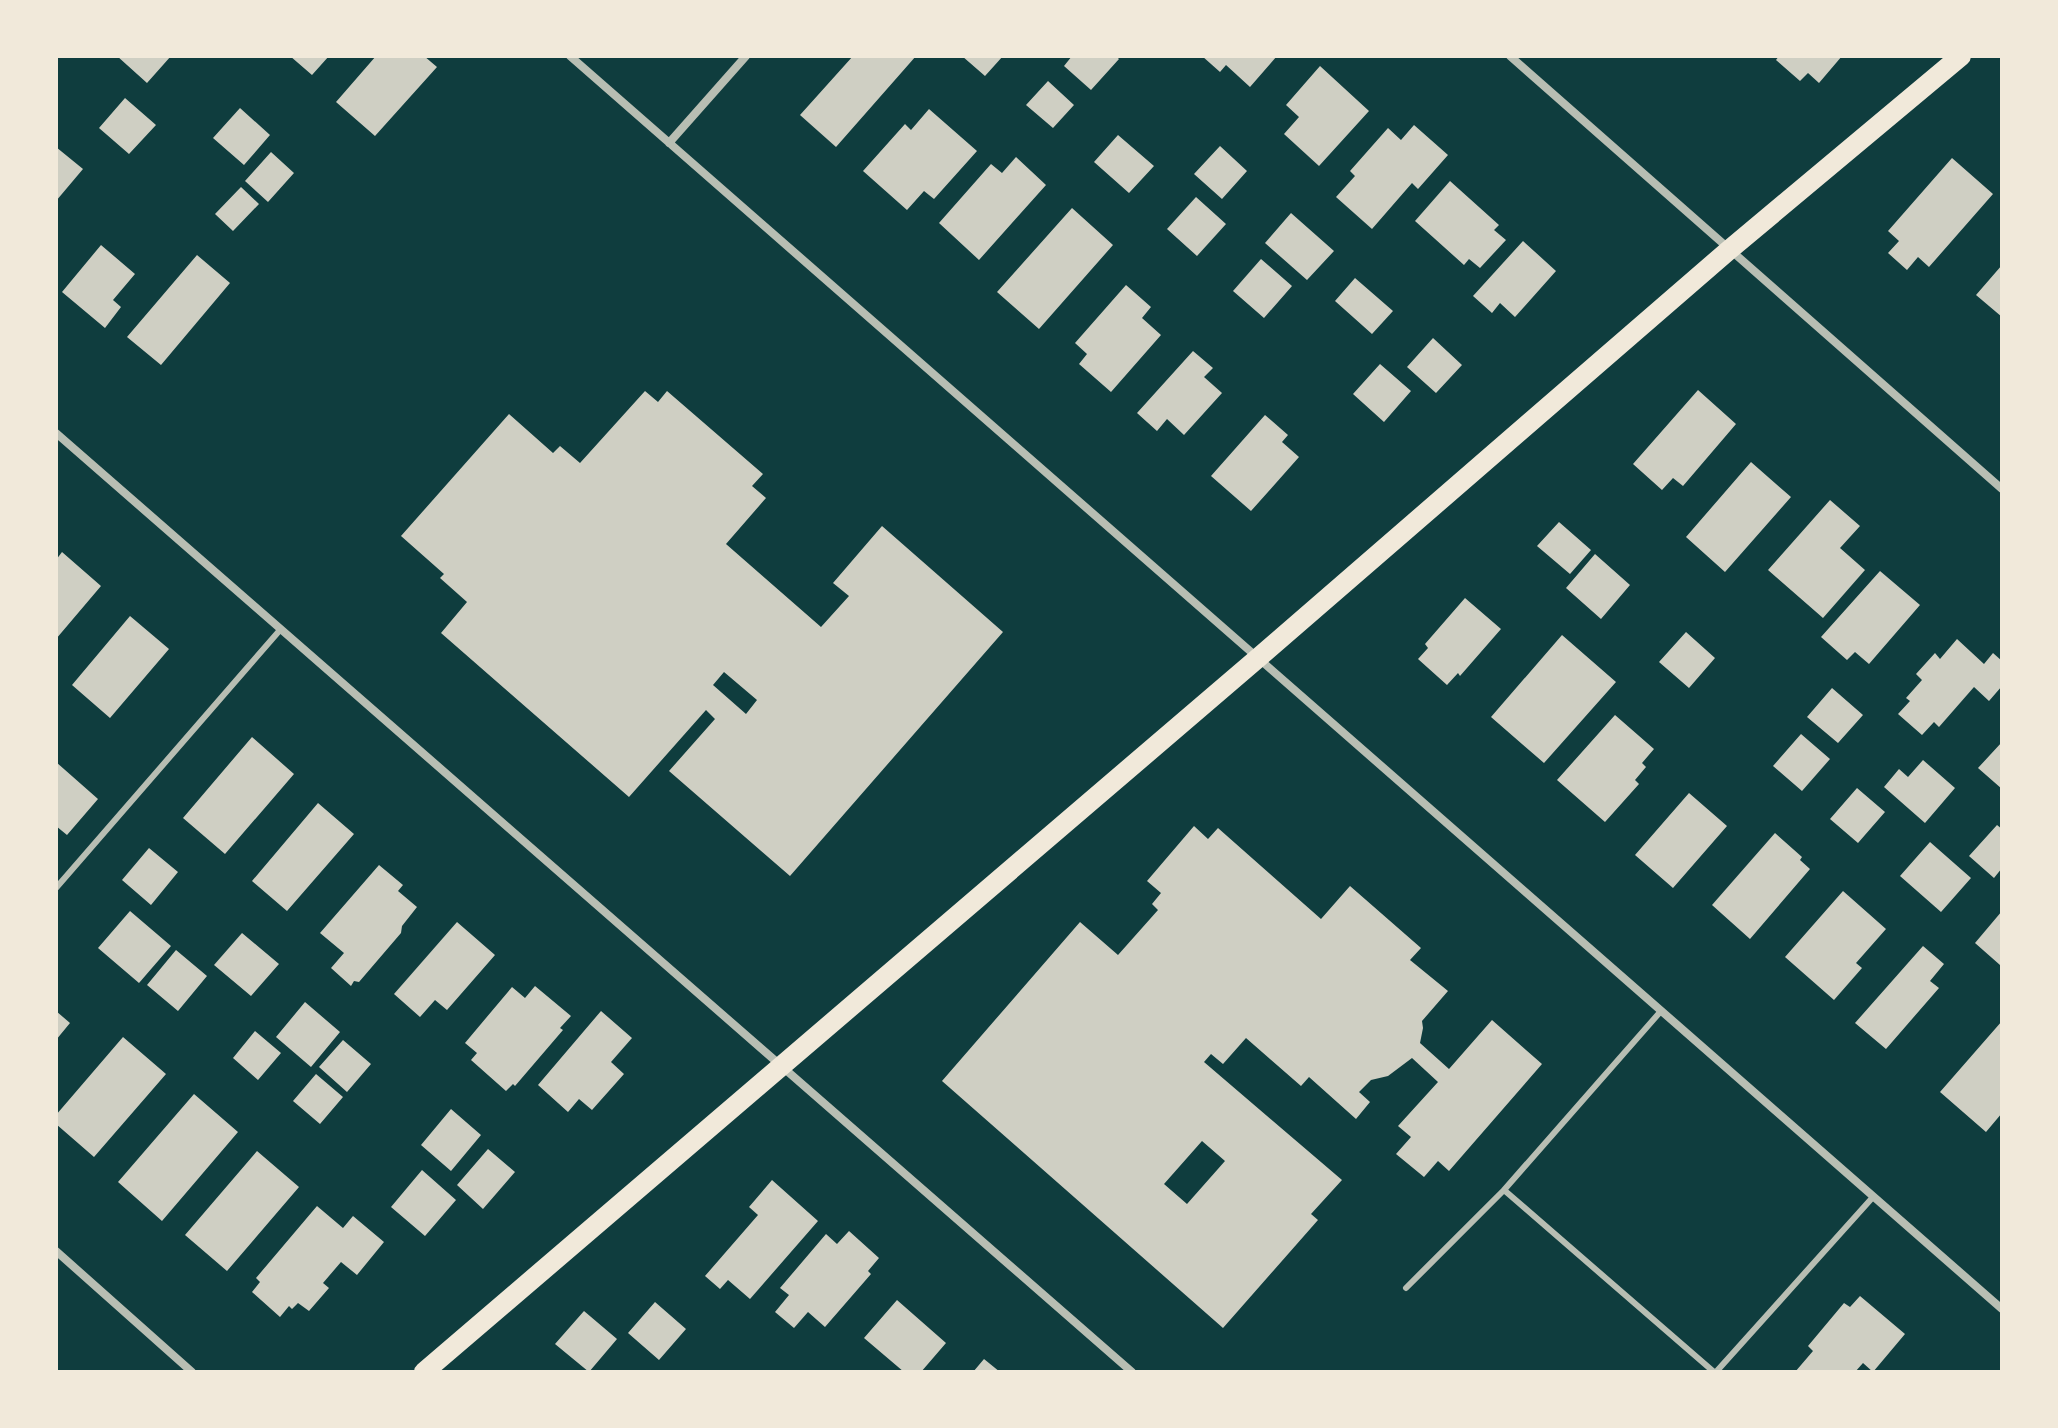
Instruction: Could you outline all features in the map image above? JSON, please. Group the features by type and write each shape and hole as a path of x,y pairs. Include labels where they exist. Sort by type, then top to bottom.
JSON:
{"main road":[{"path":"424,1372 1729,250 1961,56"}],"street":[{"path":"570,56 2002,1309"},
{"path":"669,143 746,56"},
{"path":"1510,56 2002,489"},
{"path":"56,433 1132,1372"},
{"path":"56,1251 192,1372"}],"lane":[{"path":"56,888 280,630"},
{"path":"1406,1288 1504,1190 1661,1011"},
{"path":"1504,1190 1715,1372 1873,1197"}],"building":[{"path":"117,56 171,56 147,83"},
{"path":"290,56 329,56 312,75"},
{"path":"376,56 424,56 437,67 375,136 336,102"},
{"path":"853,56 916,56 836,147 800,115"},
{"path":"962,56 1003,56 985,76"},
{"path":"1072,56 1116,56 1119,59 1091,90 1064,66"},
{"path":"1202,56 1277,56 1250,87 1226,65 1220,72"},
{"path":"1779,56 1842,56 1819,83 1808,73 1800,81 1776,60"},
{"path":"1320,66 1369,111 1319,166 1284,134 1299,117 1286,105"},
{"path":"1048,81 1074,105 1053,128 1026,105"},
{"path":"125,98 156,125 129,154 99,128"},
{"path":"240,108 270,135 244,165 213,138"},
{"path":"929,109 977,151 934,199 924,191 907,210 863,171 905,124 911,130"},
{"path":"1414,125 1448,155 1418,189 1412,183 1372,229 1336,197 1355,176 1350,171 1388,128 1401,140"},
{"path":"1118,135 1154,166 1129,193 1094,162"},
{"path":"1220,146 1247,171 1222,199 1194,174"},
{"path":"56,147 83,169 56,201"},
{"path":"271,152 294,173 268,202 245,181"},
{"path":"1016,157 1046,185 979,260 939,223 991,164 1002,173"},
{"path":"1952,158 1993,194 1929,267 1918,257 1907,270 1888,253 1899,241 1888,231"},
{"path":"1450,181 1499,225 1494,230 1506,240 1480,268 1469,259 1464,265 1415,221"},
{"path":"241,187 259,204 233,231 215,214"},
{"path":"1196,197 1226,224 1197,256 1167,229"},
{"path":"1072,208 1113,245 1039,329 997,292"},
{"path":"1291,213 1334,251 1307,280 1265,243"},
{"path":"1523,241 1556,271 1515,317 1500,303 1492,313 1473,296"},
{"path":"101,245 135,274 113,300 121,307 105,328 62,292"},
{"path":"197,255 230,283 161,365 127,337"},
{"path":"1261,259 1292,286 1264,318 1233,291"},
{"path":"2002,265 2002,317 1976,295"},
{"path":"1355,278 1393,311 1372,334 1335,301"},
{"path":"1126,285 1151,307 1142,318 1161,335 1111,392 1079,364 1087,354 1075,343"},
{"path":"1433,338 1462,365 1436,393 1407,367"},
{"path":"1193,351 1213,368 1204,377 1222,393 1184,435 1167,419 1157,431 1137,413"},
{"path":"1380,364 1411,391 1384,422 1353,394"},
{"path":"1698,390 1736,424 1683,486 1673,478 1662,490 1633,464"},
{"path":"645,391 658,402 667,391 763,474 752,486 766,498 726,544 821,627 849,596 833,583 882,526 1003,632 790,876 669,771 715,719 706,710 629,797 441,633 467,602 440,578 444,574 401,536 509,414 553,453 560,446 580,463","holes":["724,672 757,700 746,714 713,685"]},
{"path":"1265,415 1288,435 1282,442 1299,457 1251,511 1211,476"},
{"path":"1751,462 1791,497 1725,572 1686,537"},
{"path":"1830,500 1860,526 1840,548 1865,570 1823,618 1768,570"},
{"path":"1559,522 1591,550 1570,574 1537,546"},
{"path":"62,552 101,586 56,639 56,560"},
{"path":"1595,554 1630,585 1601,619 1566,588"},
{"path":"1880,571 1920,605 1869,664 1855,652 1847,660 1821,637"},
{"path":"1465,598 1501,629 1460,676 1458,673 1447,685 1418,659 1428,648 1425,644"},
{"path":"130,616 169,649 110,718 72,685"},
{"path":"1686,632 1715,658 1689,688 1659,662"},
{"path":"1562,635 1616,682 1544,763 1491,717"},
{"path":"1957,639 1984,664 1993,653 2002,661 2002,686 1989,701 1974,687 1939,727 1934,722 1922,735 1898,714 1910,701 1906,698 1922,680 1916,674 1935,653 1940,659"},
{"path":"1832,688 1863,715 1838,743 1807,717"},
{"path":"1615,715 1654,749 1642,763 1646,767 1635,780 1639,784 1605,822 1557,780"},
{"path":"1801,734 1830,759 1802,791 1773,766"},
{"path":"252,737 294,774 225,854 183,818"},
{"path":"2002,742 2002,789 1978,768"},
{"path":"1923,760 1955,788 1925,823 1884,787 1899,769 1908,777"},
{"path":"56,762 98,799 67,835 56,826"},
{"path":"1857,788 1885,812 1858,843 1830,819"},
{"path":"1689,793 1727,826 1673,888 1635,855"},
{"path":"318,803 354,834 287,911 252,881"},
{"path":"1997,825 2002,829 2002,868 1994,878 1969,856"},
{"path":"1194,826 1208,839 1218,828 1321,919 1350,886 1421,948 1410,960 1448,991 1422,1021 1420,1043 1449,1069 1492,1020 1542,1064 1449,1171 1438,1161 1424,1177 1396,1154 1411,1137 1398,1126 1438,1082 1412,1058 1388,1076 1371,1080 1359,1092 1370,1102 1356,1119 1309,1077 1301,1086 1246,1038 1223,1064 1211,1054 1204,1062 1342,1180 1311,1214 1318,1220 1223,1328 942,1081 1080,922 1118,955 1158,910 1152,904 1161,893 1147,881","holes":["1202,1141 1225,1161 1187,1204 1164,1184"]},
{"path":"1775,833 1802,857 1800,860 1810,869 1750,939 1712,905"},
{"path":"1930,842 1971,878 1941,912 1900,876"},
{"path":"149,848 178,872 151,905 122,880"},
{"path":"379,865 403,885 398,891 417,907 402,926 401,933 359,982 354,981 351,986 331,968 344,953 320,933"},
{"path":"1843,891 1886,929 1856,963 1862,968 1834,1000 1785,957"},
{"path":"130,911 171,946 139,983 98,948"},
{"path":"2002,911 2002,962 2000,965 1975,943"},
{"path":"457,922 495,955 447,1010 435,1000 420,1017 394,994"},
{"path":"242,933 279,964 251,996 214,965"},
{"path":"1923,946 1944,964 1930,981 1939,988 1886,1049 1855,1023"},
{"path":"176,950 207,976 178,1011 147,985"},
{"path":"535,986 571,1016 560,1028 563,1030 515,1086 513,1084 506,1091 471,1060 477,1053 465,1043 512,987 525,998"},
{"path":"305,1002 340,1032 311,1067 276,1037"},
{"path":"56,1011 70,1023 56,1040"},
{"path":"601,1011 632,1038 611,1062 624,1074 592,1110 579,1099 568,1112 538,1085"},
{"path":"2002,1021 2002,1113 1986,1132 1940,1092"},
{"path":"255,1031 281,1053 258,1080 233,1058"},
{"path":"123,1037 166,1074 94,1157 56,1124 56,1115"},
{"path":"343,1040 371,1064 347,1092 319,1067"},
{"path":"316,1074 343,1097 320,1124 293,1101"},
{"path":"194,1094 238,1132 162,1221 118,1182"},
{"path":"451,1109 481,1135 451,1171 421,1145"},
{"path":"488,1149 515,1172 483,1209 457,1185"},
{"path":"257,1151 299,1187 227,1271 185,1235"},
{"path":"422,1170 456,1200 425,1236 391,1207"},
{"path":"772,1180 818,1221 750,1299 728,1280 720,1289 705,1276 758,1215 749,1207"},
{"path":"317,1206 343,1228 353,1216 384,1242 357,1275 341,1262 323,1283 329,1288 309,1311 298,1303 292,1309 289,1306 280,1317 252,1292 260,1282 256,1278"},
{"path":"849,1231 879,1258 868,1271 871,1274 825,1327 808,1312 794,1328 775,1312 789,1295 780,1288 826,1234 837,1244"},
{"path":"1860,1296 1905,1334 1873,1372 1863,1363 1855,1372 1795,1372 1813,1351 1808,1346 1844,1303 1850,1307"},
{"path":"897,1300 946,1343 921,1372 904,1372 864,1338"},
{"path":"655,1302 686,1329 659,1360 628,1333"},
{"path":"584,1311 617,1339 589,1372 555,1344"},
{"path":"984,1359 1000,1372 973,1372"}]}
